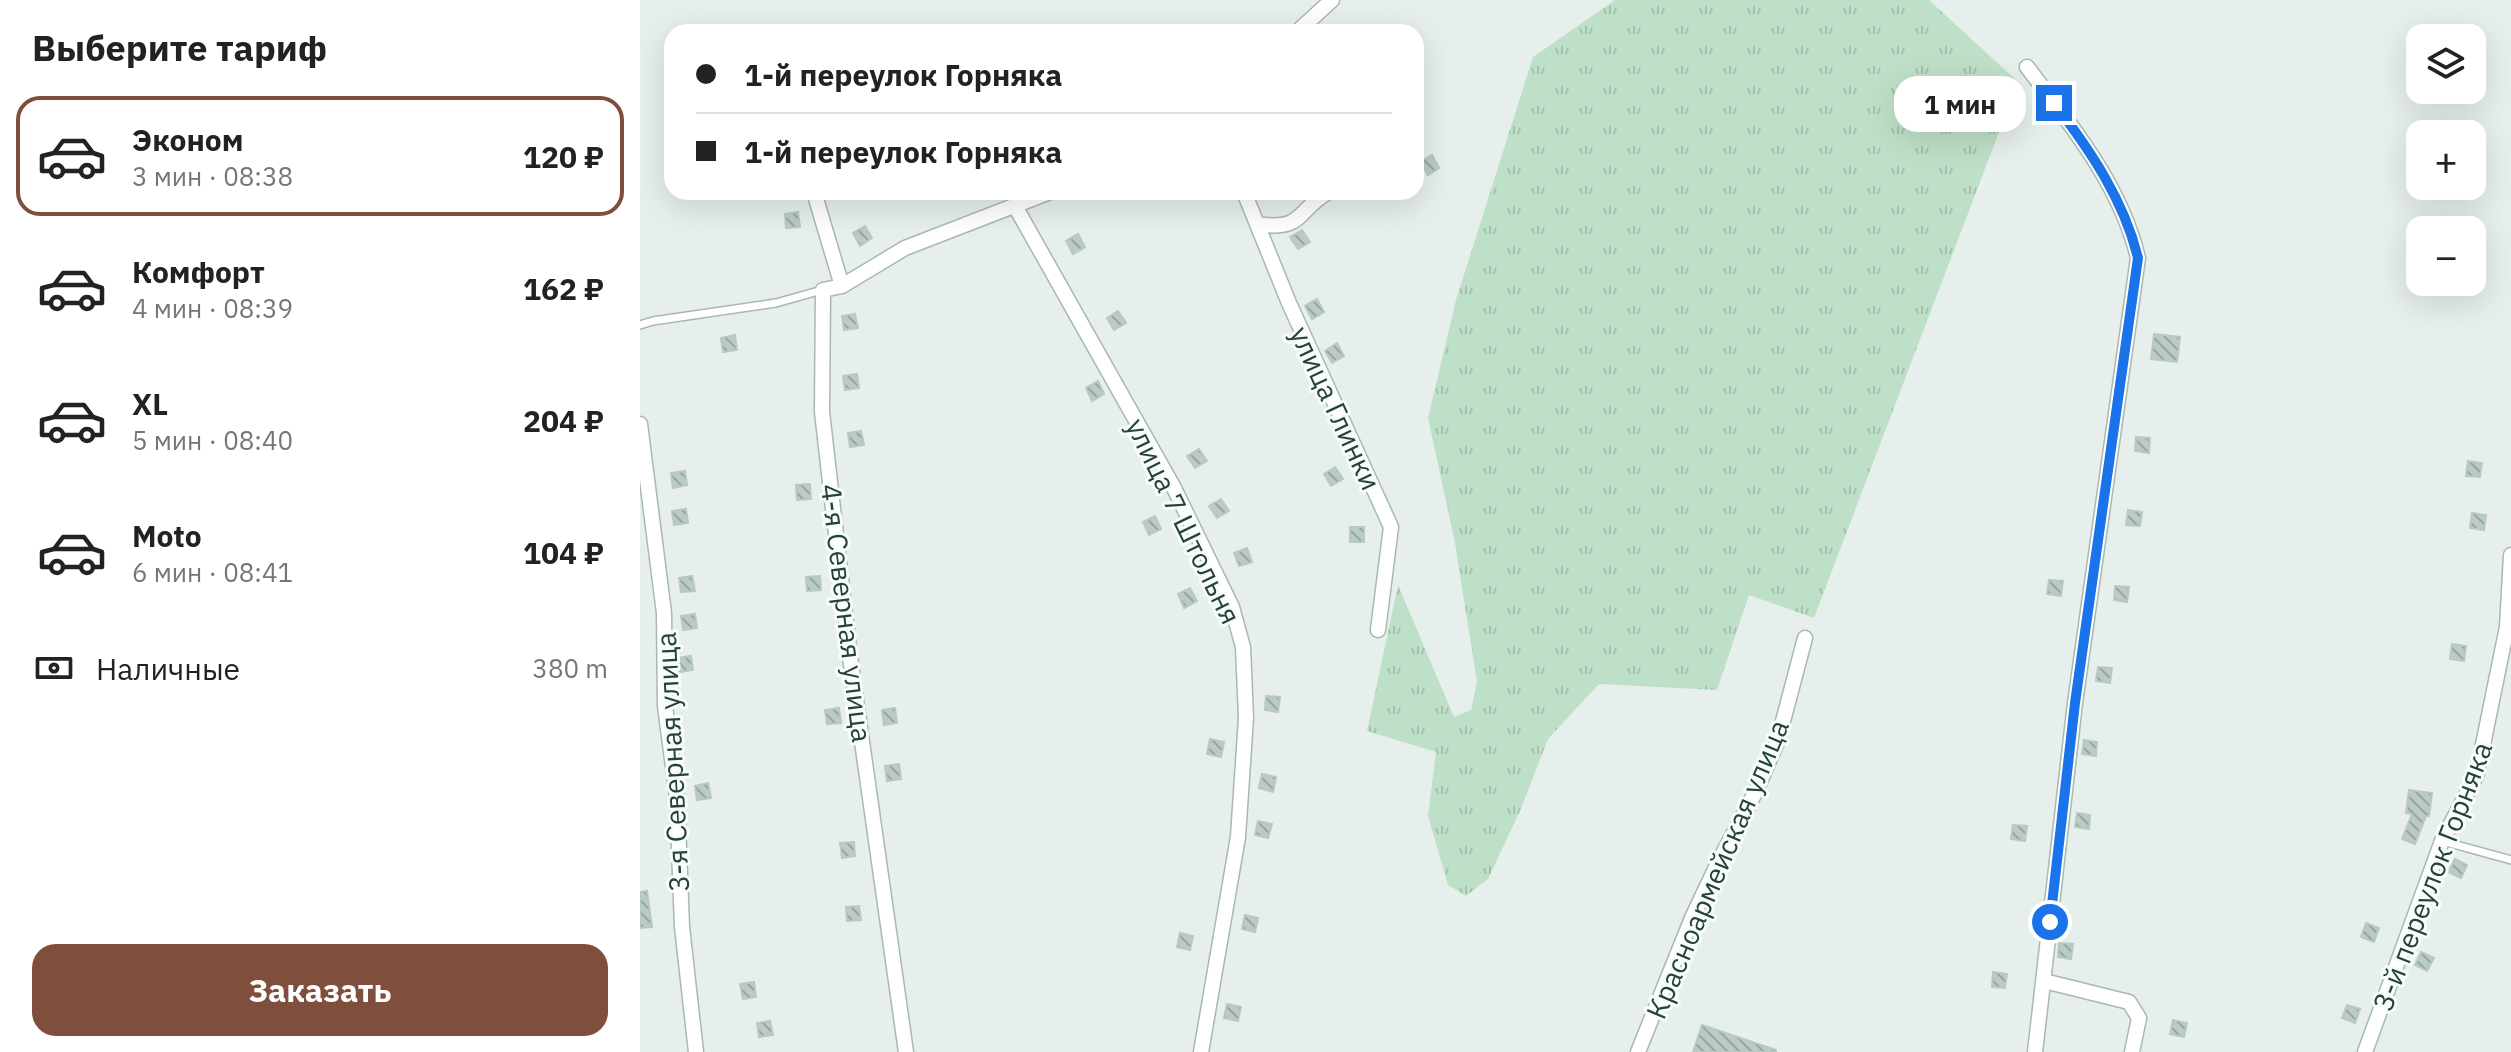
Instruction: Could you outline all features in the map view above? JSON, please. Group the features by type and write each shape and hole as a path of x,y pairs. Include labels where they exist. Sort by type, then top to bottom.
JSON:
{"street":[{"path":"1306,24 1332,0"},
{"path":"2027,67 2068,121 2111,187 2131,229 2138,258 2075,703 2035,1052"},
{"path":"816,200 842,286"},
{"path":"823,290 842,286 905,248 1030,200"},
{"name":"улица Глинки","path":"1247,200 1289,303 1391,527 1378,630"},
{"path":"1257,224 1279,227 1299,219 1316,200"},
{"name":"улица 7 Штольня","path":"1015,206 1174,488 1232,607 1243,647 1246,718 1238,837 1201,1052"},
{"name":"4-я Северная улица","path":"823,290 822,412 850,657 906,1052"},
{"name":"3-я Северная улица","path":"640,424 664,613 665,706 677,797 682,927 696,1052"},
{"name":"3-й переулок Горняка","path":"2365,1052 2442,841 2477,774 2494,703 2507,627 2511,555"},
{"name":"Красноармейская улица","path":"1638,1052 1692,918 1778,740 1805,638"},
{"path":"2044,981 2129,1002 2139,1018 2132,1052"}],"lane":[{"path":"640,325 776,303 823,290"},
{"path":"2442,841 2511,860"}],"green space":[{"path":"1615,0 1929,0 2018,82 1814,618 1749,595 1717,690 1599,684 1548,739 1520,811 1488,879 1466,896 1448,885 1428,816 1436,752 1367,731 1398,585 1454,717 1471,710 1477,682 1455,543 1428,418 1456,300 1533,57"}],"building":[{"path":"1432,155 1439,168 1428,175 1424,160"},
{"path":"798,212 800,227 786,228 785,214"},
{"path":"865,226 872,238 860,246 853,233"},
{"path":"1302,230 1310,242 1298,249 1290,237"},
{"path":"1078,234 1085,247 1073,254 1066,241"},
{"path":"1317,299 1324,312 1312,319 1305,306"},
{"path":"1118,311 1126,323 1114,330 1107,318"},
{"path":"855,314 858,328 844,330 842,316"},
{"path":"2154,334 2180,337 2177,362 2151,359"},
{"path":"735,335 737,350 723,352 721,338"},
{"path":"1337,343 1344,356 1332,363 1325,351"},
{"path":"857,374 859,388 845,390 843,376"},
{"path":"1098,381 1104,394 1092,401 1086,388"},
{"path":"861,431 864,445 850,447 848,433"},
{"path":"2136,437 2150,438 2149,453 2135,451"},
{"path":"1199,449 1207,461 1195,468 1187,456"},
{"path":"2468,461 2482,463 2480,477 2466,476"},
{"path":"1335,467 1343,479 1331,486 1324,474"},
{"path":"685,471 687,485 673,488 671,473"},
{"path":"810,484 811,499 797,500 796,485"},
{"path":"1221,499 1229,511 1217,518 1209,506"},
{"path":"686,509 688,523 674,525 672,511"},
{"path":"2128,510 2142,512 2140,526 2126,525"},
{"path":"2472,513 2486,515 2484,530 2470,528"},
{"path":"1155,516 1161,529 1149,535 1143,522"},
{"path":"1350,527 1364,527 1364,542 1350,542"},
{"path":"1247,548 1252,562 1239,566 1234,553"},
{"path":"692,576 695,591 681,592 679,578"},
{"path":"820,576 821,590 807,591 806,577"},
{"path":"2049,580 2063,581 2061,596 2047,594"},
{"path":"2115,586 2129,587 2127,602 2114,600"},
{"path":"1190,588 1197,601 1184,608 1178,594"},
{"path":"695,614 697,628 683,630 681,616"},
{"path":"2452,644 2466,646 2464,661 2450,659"},
{"path":"691,656 693,670 679,672 677,658"},
{"path":"2098,667 2112,668 2110,683 2096,681"},
{"path":"1266,696 1280,697 1278,712 1265,710"},
{"path":"839,708 841,723 827,724 825,710"},
{"path":"895,708 897,723 884,725 882,710"},
{"path":"1210,739 1224,742 1221,757 1207,754"},
{"path":"2084,740 2097,742 2096,756 2082,754"},
{"path":"899,764 901,779 887,781 885,766"},
{"path":"1262,774 1276,777 1273,792 1259,788"},
{"path":"708,783 711,798 697,800 695,786"},
{"path":"2409,790 2432,793 2429,816 2426,816 2415,844 2402,839 2412,814 2406,813"},
{"path":"2077,813 2090,815 2089,829 2075,827"},
{"path":"1258,821 1272,824 1268,838 1255,835"},
{"path":"2013,825 2027,826 2025,841 2011,839"},
{"path":"854,842 855,856 842,858 840,843"},
{"path":"2455,859 2467,865 2461,878 2448,872"},
{"path":"647,891 652,927 640,928 640,892"},
{"path":"859,906 861,920 847,921 846,907"},
{"path":"1245,915 1258,918 1255,932 1242,929"},
{"path":"2366,923 2379,928 2374,942 2361,937"},
{"path":"1180,933 1193,936 1190,950 1177,947"},
{"path":"2059,943 2073,944 2071,959 2058,957"},
{"path":"2421,952 2434,958 2427,971 2415,965"},
{"path":"1993,972 2007,974 2005,988 1992,987"},
{"path":"754,982 756,997 743,999 740,984"},
{"path":"1227,1004 1241,1007 1238,1021 1224,1018"},
{"path":"2347,1005 2360,1009 2355,1023 2342,1018"},
{"path":"2173,1020 2187,1023 2184,1037 2170,1034"},
{"path":"770,1021 773,1035 759,1037 757,1023"},
{"path":"1702,1025 1776,1050 1776,1052 1693,1052"}],"route":[{"path":"2050,922 2075,703 2138,258 2131,229 2111,187 2054,103"}]}
